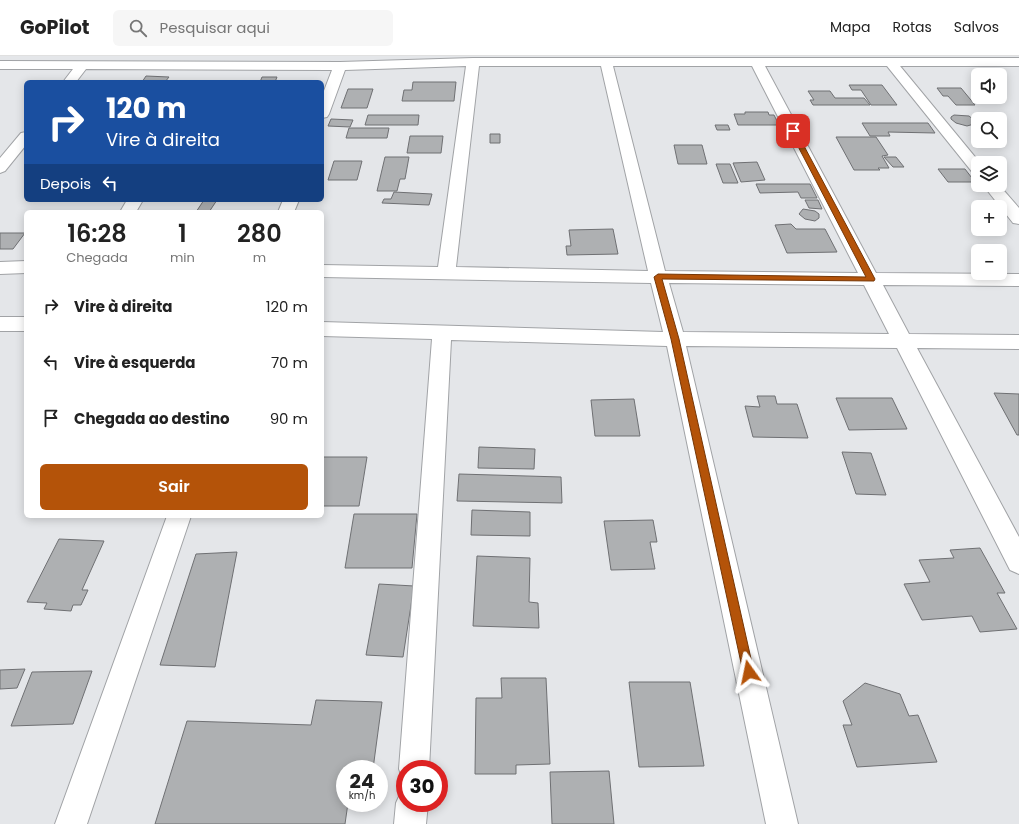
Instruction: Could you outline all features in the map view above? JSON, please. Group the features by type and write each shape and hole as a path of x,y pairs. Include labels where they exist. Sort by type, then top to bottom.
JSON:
{"street":[{"path":"446,274 473,62"},
{"path":"0,65 83,65 209,71 473,62 1019,62"},
{"path":"606,62 658,277 675,339 782,824"},
{"path":"757,63 872,279 1019,562"},
{"path":"891,63 971,161"},
{"path":"71,80 83,65"},
{"path":"324,109 340,66"},
{"path":"0,168 24,138"},
{"path":"997,192 1019,219"},
{"path":"0,268 24,268"},
{"path":"324,271 658,277 1019,280"},
{"path":"0,324 24,324"},
{"path":"324,330 675,339 1019,342"},
{"path":"415,760 442,333"},
{"path":"71,824 178,518"},
{"path":"410,824 411,812"}],"building":[{"path":"146,76 169,77 167,80 143,80"},
{"path":"262,77 277,77 276,80 261,80"},
{"path":"413,82 456,82 454,101 402,101 404,90 412,90"},
{"path":"849,85 882,85 897,105 871,105 861,90 852,90"},
{"path":"937,88 961,88 971,100 971,104 975,105 956,105 948,96 943,96"},
{"path":"348,89 373,89 367,108 341,108"},
{"path":"808,91 830,91 835,98 864,98 870,105 813,105 810,100 814,100"},
{"path":"745,112 768,112 769,115 774,115 779,125 738,125 734,114 745,114"},
{"path":"368,115 419,115 418,125 365,125"},
{"path":"954,115 969,116 971,118 971,125 967,126 956,123 951,119"},
{"path":"331,119 353,120 350,127 328,126"},
{"path":"862,123 928,123 935,133 888,132 890,136 870,136"},
{"path":"715,125 728,125 730,130 717,130"},
{"path":"349,128 389,128 387,138 346,138"},
{"path":"490,134 500,134 500,143 490,143"},
{"path":"410,136 443,136 441,153 407,153"},
{"path":"836,137 876,137 888,155 882,156 889,168 878,168 880,170 854,170"},
{"path":"674,145 702,145 707,164 678,164"},
{"path":"385,157 409,157 405,179 400,179 397,191 377,191"},
{"path":"884,157 896,157 904,167 893,167"},
{"path":"334,161 362,161 357,180 328,180"},
{"path":"757,162 765,180 741,182 733,163"},
{"path":"716,164 730,164 738,183 723,183"},
{"path":"938,169 965,169 971,177 971,182 948,182"},
{"path":"756,184 810,184 817,198 801,198 798,192 760,193"},
{"path":"394,192 432,194 429,205 382,203 384,199 391,199"},
{"path":"805,200 818,200 822,209 809,208"},
{"path":"203,202 216,202 210,210 197,210"},
{"path":"803,209 815,211 819,214 819,218 815,221 805,219 799,214"},
{"path":"791,224 796,229 825,229 837,252 787,253 775,225"},
{"path":"613,229 618,254 567,255 566,246 571,246 569,230"},
{"path":"0,233 24,233 13,249 0,249"},
{"path":"994,393 1019,394 1019,435 1017,435"},
{"path":"757,396 775,396 777,404 797,404 808,438 753,437 745,406 760,407"},
{"path":"836,398 892,398 907,429 849,430"},
{"path":"634,399 640,436 595,436 591,400"},
{"path":"479,447 535,449 534,469 478,468"},
{"path":"842,452 871,453 886,495 856,494"},
{"path":"324,457 367,457 359,506 324,506"},
{"path":"459,474 561,477 562,503 457,501"},
{"path":"472,510 530,512 530,536 471,535"},
{"path":"354,514 417,514 412,568 345,568"},
{"path":"653,520 657,542 650,542 655,569 611,570 604,521"},
{"path":"59,539 104,541 82,590 88,590 81,605 73,605 71,611 44,609 47,603 27,602"},
{"path":"980,548 1005,593 997,593 1017,629 980,632 972,616 922,620 904,584 930,582 919,560 954,558 950,550"},
{"path":"237,552 215,667 160,665 196,554"},
{"path":"477,556 530,558 529,602 538,603 539,628 473,626"},
{"path":"379,584 414,586 403,657 366,655"},
{"path":"25,669 17,688 0,689 0,670"},
{"path":"92,671 73,724 11,726 32,672"},
{"path":"501,678 546,678 550,764 516,765 516,774 475,774 476,698 502,698"},
{"path":"629,682 690,682 704,766 639,767"},
{"path":"865,683 900,694 909,716 918,715 937,762 857,767 843,725 852,725 843,701"},
{"path":"316,700 382,702 374,760 336,760 336,812 347,812 345,824 155,824 187,721 311,725"},
{"path":"609,771 614,824 552,824 550,772"}],"route":[{"path":"749,672 675,339 658,277 872,279 793,131"}]}
